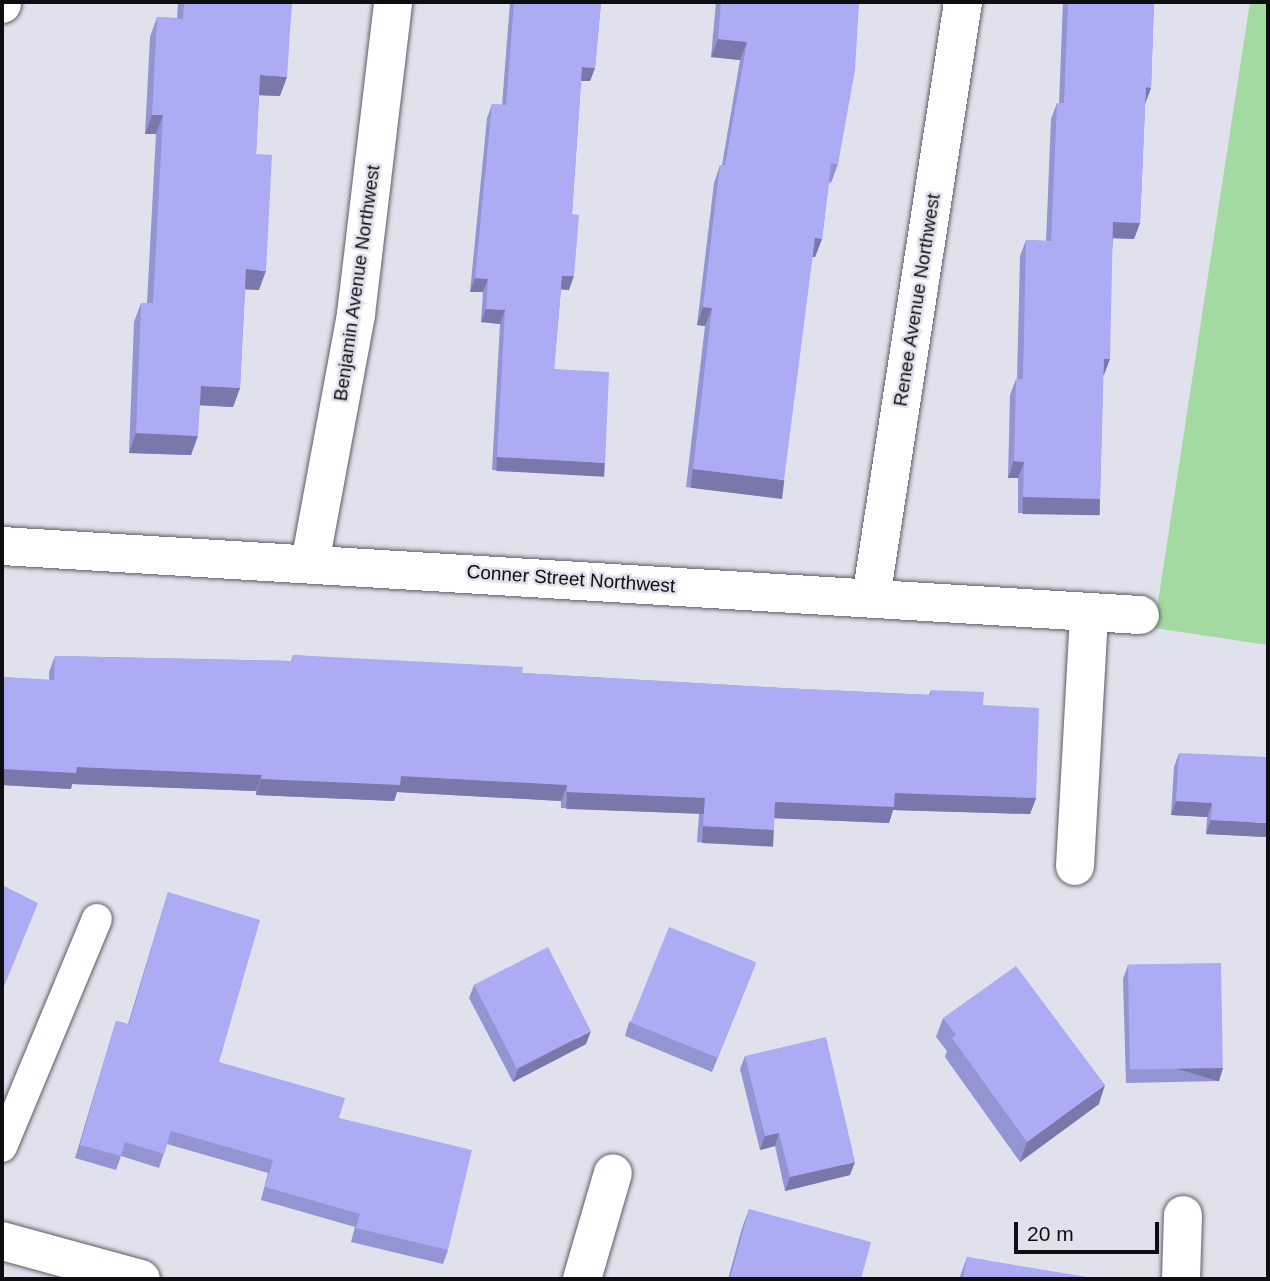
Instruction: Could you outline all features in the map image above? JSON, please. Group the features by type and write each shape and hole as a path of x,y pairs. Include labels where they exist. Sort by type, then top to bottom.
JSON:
{"street":[{"name":"Benjamin Avenue Northwest","path":"310,563 356,314 393,2"},
{"name":"Renee Avenue Northwest","path":"872,598 963,2"},
{"name":"Conner Street Northwest","path":"2,546 1140,615"},
{"path":"1075,866 1089,612"},
{"path":"582,1279 612,1173"},
{"path":"1181,1279 1183,1215"},
{"path":"2,1241 141,1279"}],"lane":[{"path":"2,1147 97,919"}],"green space":[{"path":"1250,2 1268,2 1268,645 1154,628"}],"building":[{"path":"184,2 292,2 287,77 260,75 256,154 272,155 266,271 246,269 240,388 201,386 198,436 136,433 141,303 153,303 163,115 152,115 157,17 183,19"},
{"path":"514,2 601,2 595,68 582,67 572,214 579,215 574,276 562,276 554,369 609,372 605,463 497,457 505,310 486,309 488,279 475,278 492,104 506,105"},
{"path":"721,2 859,2 855,70 838,164 831,163 822,239 815,238 784,480 693,469 712,308 703,307 720,165 725,165 747,42 718,39"},
{"path":"1068,2 1154,2 1151,88 1146,87 1140,223 1113,222 1110,359 1104,359 1100,499 1023,497 1024,462 1014,461 1016,379 1023,379 1026,240 1051,241 1057,103 1064,103"},
{"path":"293,655 523,667 522,673 782,688 931,695 931,690 984,692 983,705 1039,708 1036,798 895,793 894,807 775,802 774,830 703,826 705,798 567,792 567,785 401,776 400,785 261,779 262,775 77,767 76,773 2,769 2,677 54,680 55,656 292,661"},
{"path":"1179,753 1268,757 1268,823 1211,820 1212,803 1176,801"},
{"path":"2,885 38,903 3,989 2,988"},
{"path":"168,892 260,920 219,1062 345,1098 339,1118 472,1150 448,1250 356,1228 360,1214 265,1187 273,1160 171,1131 164,1154 125,1142 121,1156 80,1145 116,1021 129,1025"},
{"path":"669,927 756,962 718,1058 630,1022"},
{"path":"548,947 591,1031 517,1068 474,985"},
{"path":"1221,963 1223,1068 1130,1070 1128,965"},
{"path":"1016,966 1105,1085 1027,1142 952,1038 956,1035 943,1018"},
{"path":"826,1037 855,1162 790,1177 779,1133 765,1136 745,1056"},
{"path":"749,1209 871,1242 861,1279 730,1279"},
{"path":"967,1257 1087,1277 963,1279"}]}
